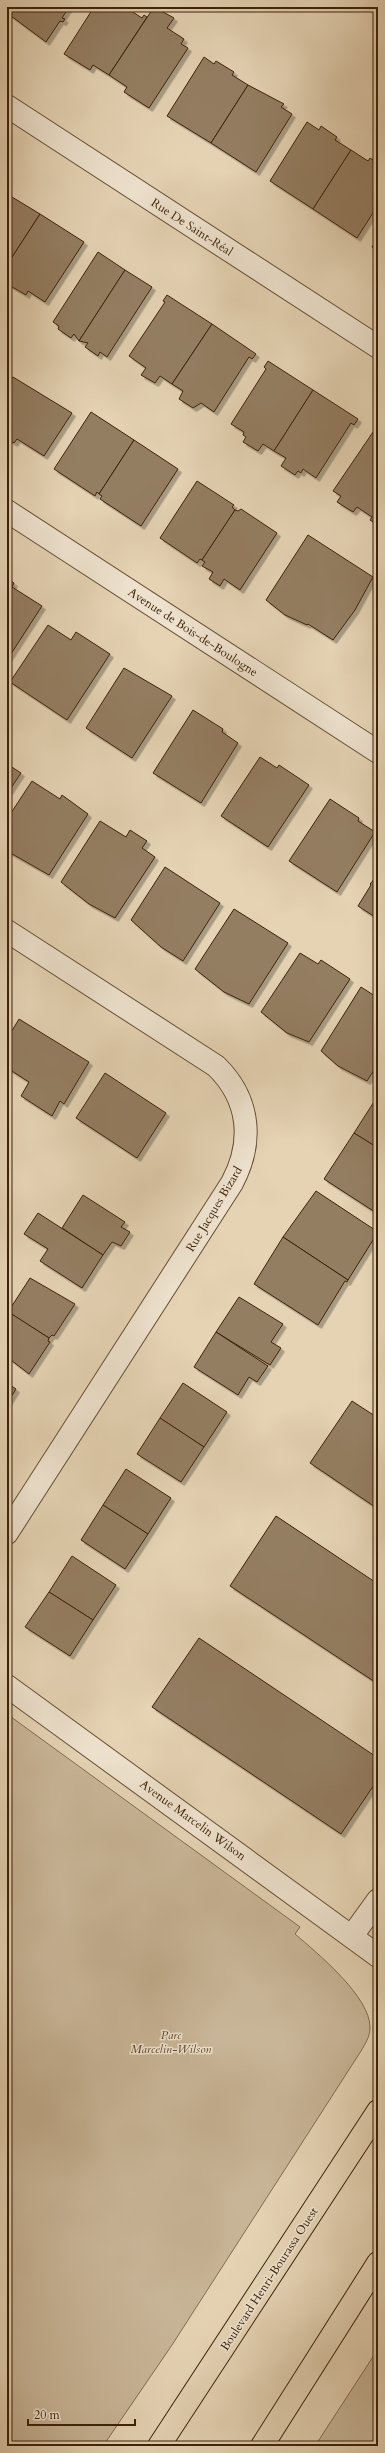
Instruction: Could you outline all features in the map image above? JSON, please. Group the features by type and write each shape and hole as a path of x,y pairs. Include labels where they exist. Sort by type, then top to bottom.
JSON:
{"main road":[{"name":"Boulevard Henri-Bourassa Ouest","path":"159,2446 378,2111"},
{"path":"262,2446 378,2263"}],"street":[{"name":"Rue De Saint-Réal","path":"7,106 378,346"},
{"name":"Avenue de Bois-de-Boulogne","path":"7,511 378,752"},
{"name":"Rue Jacques Bizard","path":"7,931 216,1066 225,1075 239,1096 247,1133 243,1158 232,1182 7,1533"},
{"name":"Avenue Marcelin Wilson","path":"7,1686 378,1956"},
{"path":"352,1936 378,1900"}],"green space":[{"name":"Parc Marcelin-Wilson","path":"7,1714 300,1927 295,1934 329,1964 353,1990 362,2003 368,2016 370,2028 366,2043 361,2051 172,2345 103,2446 7,2446"},
{"path":"378,2349 378,2446 315,2446"}],"building":[{"path":"8,7 69,7 62,18 65,19 63,22 60,21 46,42 7,13"},
{"path":"94,7 129,7 128,9 142,18 144,15 147,17 109,75 93,65 90,70 64,54"},
{"path":"154,7 174,18 167,28 184,39 181,44 188,48 149,108 124,92 127,87 109,75"},
{"path":"204,57 214,64 216,61 234,72 232,75 248,85 211,143 167,116"},
{"path":"248,85 284,104 281,107 292,114 256,172 211,143"},
{"path":"307,122 319,130 321,126 337,137 335,140 351,150 313,209 270,181"},
{"path":"351,150 368,161 370,158 378,163 378,205 357,238 313,209"},
{"path":"7,194 40,214 7,265"},
{"path":"40,214 84,242 45,302 28,291 26,295 7,284 10,280 7,279 7,265"},
{"path":"378,239 378,250 372,247"},
{"path":"98,252 125,270 79,341 74,334 71,338 58,329 59,326 53,322"},
{"path":"125,270 152,287 107,357 100,352 98,356 85,347 88,343 79,341"},
{"path":"167,295 212,324 172,384 160,376 155,383 141,375 146,368 129,356 165,302 163,301"},
{"path":"212,324 256,354 252,359 249,357 214,412 201,403 193,408 179,399 183,391 172,384"},
{"path":"268,361 313,390 274,451 263,444 258,451 243,442 246,437 243,435 244,432 231,424 266,369 264,367"},
{"path":"13,377 72,413 44,456 17,439 14,443 7,439 7,387"},
{"path":"313,390 358,419 354,425 351,423 316,478 303,469 301,473 298,471 295,475 281,466 286,458 274,451"},
{"path":"91,412 134,440 99,494 97,492 95,496 54,469"},
{"path":"373,432 378,435 378,514 373,522 370,520 372,517 357,507 353,512 337,502 341,496 333,491"},
{"path":"134,440 178,469 141,526 100,499 102,496 99,494"},
{"path":"197,481 234,505 232,507 235,510 202,560 200,559 197,563 160,538"},
{"path":"241,509 277,533 240,590 224,579 220,586 209,579 213,572 202,566 205,562 202,560 235,510 238,511"},
{"path":"378,514 378,521 376,525 373,522"},
{"path":"308,535 373,577 355,610 333,640 308,624 307,625 285,615 266,600"},
{"path":"7,578 14,583 12,587 42,606 7,660"},
{"path":"48,625 71,640 76,632 110,654 67,720 10,682"},
{"path":"124,668 172,696 132,758 86,728"},
{"path":"193,710 223,729 222,732 238,743 201,803 153,773"},
{"path":"260,757 277,768 279,765 309,785 268,847 221,816"},
{"path":"7,764 21,773 7,794"},
{"path":"32,781 60,799 62,795 88,814 49,875 7,851 7,819"},
{"path":"330,799 359,818 358,821 375,832 337,892 289,861"},
{"path":"100,821 126,837 130,830 147,841 142,848 155,857 115,918 89,904 61,882"},
{"path":"165,867 220,903 183,961 161,947 131,920"},
{"path":"378,875 378,919 358,906 371,885 370,884"},
{"path":"234,909 288,943 249,1004 224,992 195,969"},
{"path":"300,953 318,964 321,960 350,979 309,1042 287,1033 261,1012"},
{"path":"361,987 378,998 378,1064 367,1081 338,1066 321,1051"},
{"path":"19,1019 89,1062 64,1104 60,1101 52,1116 21,1096 29,1082 7,1068 7,1039"},
{"path":"105,1073 166,1113 137,1158 76,1118"},
{"path":"377,1097 378,1098 378,1148 354,1133"},
{"path":"354,1133 378,1148 378,1214 324,1179"},
{"path":"316,1191 378,1232 348,1280 283,1237"},
{"path":"83,1195 125,1222 121,1227 130,1232 121,1246 112,1242 103,1255 62,1228"},
{"path":"38,1213 103,1255 82,1288 40,1261 48,1249 24,1234"},
{"path":"283,1237 348,1280 347,1282 345,1281 318,1325 254,1284"},
{"path":"30,1278 75,1304 54,1336 52,1335 49,1338 8,1312"},
{"path":"239,1297 283,1324 271,1342 281,1348 270,1365 216,1332"},
{"path":"7,1311 49,1338 48,1341 50,1342 29,1374 7,1357"},
{"path":"216,1332 268,1366 257,1382 249,1377 238,1395 194,1367"},
{"path":"7,1383 16,1389 7,1404"},
{"path":"183,1383 227,1412 204,1447 160,1418"},
{"path":"352,1401 378,1418 378,1509 310,1463"},
{"path":"160,1418 204,1447 181,1482 137,1454"},
{"path":"126,1469 171,1498 148,1534 103,1505"},
{"path":"103,1505 148,1534 125,1569 81,1540"},
{"path":"276,1516 378,1584 378,1684 230,1586"},
{"path":"72,1556 116,1585 93,1620 49,1592"},
{"path":"49,1592 93,1620 70,1656 25,1627"},
{"path":"199,1638 378,1758 378,1779 341,1834 152,1707"}]}
